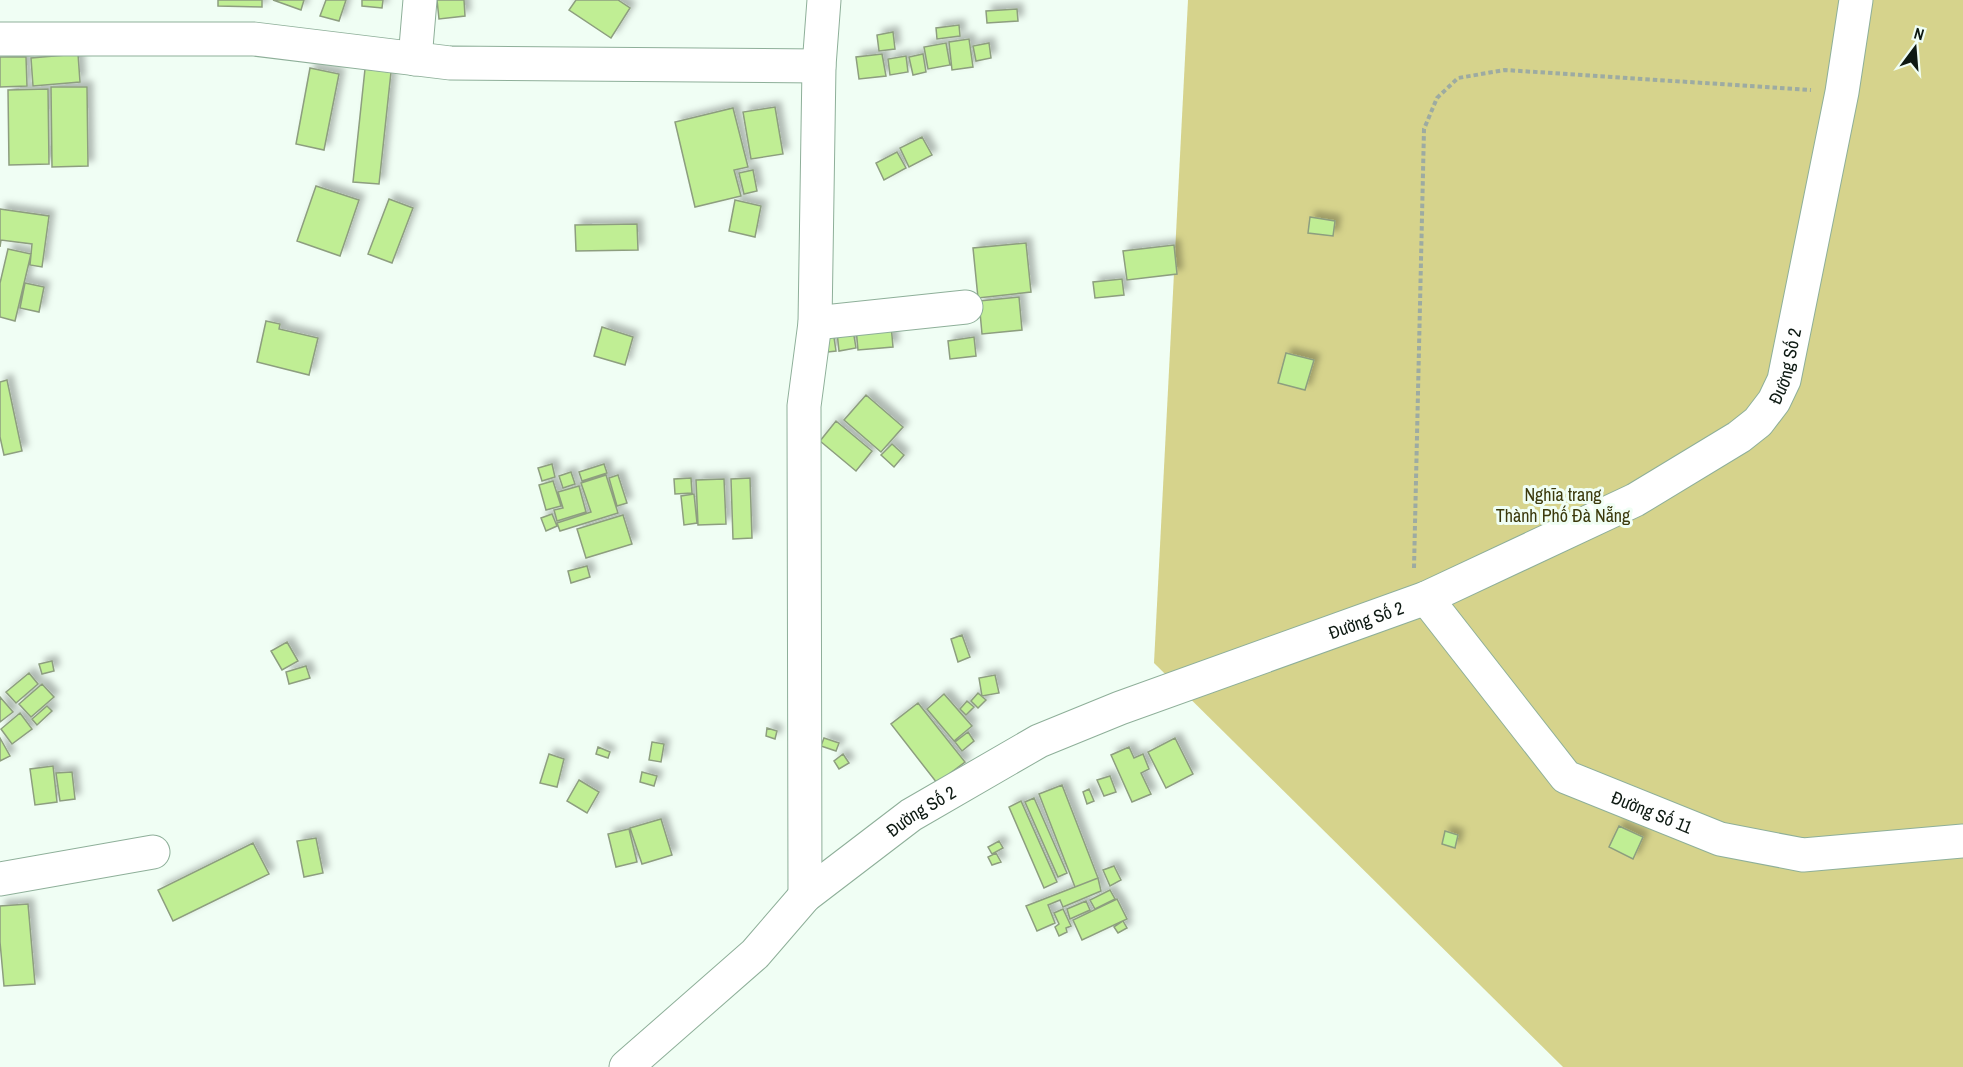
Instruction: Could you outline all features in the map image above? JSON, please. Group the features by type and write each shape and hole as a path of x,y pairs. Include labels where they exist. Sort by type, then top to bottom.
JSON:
{"street":[{"path":"416,59 420,0"},
{"path":"805,896 804,406 815,323 819,66 824,0"},
{"name":"Đường Số 2","path":"626,1067 755,954 805,896 911,815 1039,741 1120,708 1420,600 1635,500 1739,437 1758,422 1774,401 1784,380 1842,92 1856,0"},
{"path":"0,39 254,39 450,63 819,66"},
{"path":"815,323 966,307"},
{"name":"Đường Số 11","path":"1420,600 1566,777 1720,839 1803,855 1963,841"},
{"path":"0,879 153,852"}],"path":[{"path":"1420,600 1424,129 1437,98 1458,78 1505,70 1842,92"}],"green space":[{"name":"Nghĩa trang Thành Phố Đà Nẵng","path":"1188,0 1963,0 1963,1067 1563,1067 1154,663"}],"building":[{"path":"218,0 262,0 262,7 218,6"},
{"path":"273,0 304,0 301,10"},
{"path":"326,0 346,0 339,21 320,16"},
{"path":"362,0 383,0 382,8 362,6"},
{"path":"437,0 464,0 465,16 439,19"},
{"path":"576,0 618,0 630,8 611,38 569,10"},
{"path":"1017,9 1018,21 987,23 986,11"},
{"path":"959,25 960,36 937,39 936,28"},
{"path":"893,32 895,49 879,51 877,35"},
{"path":"969,39 973,67 952,70 949,42"},
{"path":"946,43 950,65 928,69 924,47"},
{"path":"989,43 991,58 976,61 973,46"},
{"path":"78,54 80,82 33,86 31,58"},
{"path":"882,54 886,76 859,79 856,57"},
{"path":"923,54 926,72 913,75 909,57"},
{"path":"906,56 908,72 890,75 888,59"},
{"path":"0,57 26,57 27,86 0,87"},
{"path":"310,68 339,74 324,150 296,144"},
{"path":"365,69 391,72 379,184 353,182"},
{"path":"51,87 87,87 88,166 52,167"},
{"path":"48,89 49,164 9,165 8,90"},
{"path":"775,107 783,154 751,159 743,112"},
{"path":"733,108 748,167 734,170 741,196 695,207 675,122"},
{"path":"922,137 932,155 909,167 900,148"},
{"path":"897,152 906,168 884,180 876,163"},
{"path":"753,170 757,191 744,194 739,173"},
{"path":"316,186 359,200 340,256 297,241"},
{"path":"389,199 413,208 392,263 368,254"},
{"path":"735,200 761,206 755,237 729,231"},
{"path":"0,209 49,216 42,267 30,265 32,244 1,240 0,247"},
{"path":"1310,217 1335,221 1333,236 1308,233"},
{"path":"637,224 638,250 576,251 575,225"},
{"path":"1026,243 1031,292 978,298 973,248"},
{"path":"1174,245 1177,274 1127,280 1123,251"},
{"path":"8,249 31,254 15,321 0,317 0,283"},
{"path":"1122,279 1124,295 1095,298 1093,282"},
{"path":"25,283 44,287 39,312 20,308"},
{"path":"1019,297 1022,330 982,334 979,301"},
{"path":"266,321 280,324 279,329 318,338 309,375 257,362"},
{"path":"891,325 893,347 858,350 856,328"},
{"path":"602,327 633,337 625,365 594,356"},
{"path":"853,330 856,348 839,351 837,332"},
{"path":"833,331 836,351 828,352 825,332"},
{"path":"974,337 976,356 950,359 948,341"},
{"path":"1286,353 1314,360 1305,390 1278,383"},
{"path":"7,380 22,451 4,455 0,437 0,382"},
{"path":"866,395 903,427 881,452 844,420"},
{"path":"836,421 872,451 856,471 820,441"},
{"path":"892,444 904,455 894,467 881,455"},
{"path":"552,464 555,477 542,481 538,468"},
{"path":"604,464 607,473 582,481 579,472"},
{"path":"571,472 575,484 563,488 559,476"},
{"path":"606,475 618,513 560,531 557,523 591,512 581,483"},
{"path":"618,475 627,503 617,506 609,478"},
{"path":"691,478 692,493 675,494 674,479"},
{"path":"750,478 752,538 733,539 731,479"},
{"path":"724,479 726,524 698,525 696,480"},
{"path":"553,481 561,506 546,510 539,485"},
{"path":"579,486 586,512 557,521 554,510 563,508 558,492"},
{"path":"694,494 697,523 684,525 681,496"},
{"path":"552,514 557,526 546,531 541,518"},
{"path":"623,515 632,544 586,558 577,529"},
{"path":"587,566 590,577 571,583 568,571"},
{"path":"962,635 970,657 958,662 951,639"},
{"path":"287,642 298,661 282,670 271,651"},
{"path":"52,661 54,671 42,674 39,664"},
{"path":"306,666 310,678 289,684 286,672"},
{"path":"29,673 38,684 16,703 6,692"},
{"path":"995,675 999,693 982,696 979,678"},
{"path":"42,684 54,697 31,717 19,704"},
{"path":"978,693 986,700 978,708 971,701"},
{"path":"944,694 972,726 954,741 927,709"},
{"path":"0,697 13,712 0,722"},
{"path":"967,701 974,707 966,715 960,709"},
{"path":"918,703 965,762 937,783 891,724"},
{"path":"47,706 52,711 37,725 32,719"},
{"path":"20,713 32,729 12,744 1,729"},
{"path":"767,728 777,731 775,739 766,736"},
{"path":"968,732 974,741 962,751 955,742"},
{"path":"0,738 10,756 0,761"},
{"path":"824,738 839,743 836,751 821,746"},
{"path":"1175,738 1193,774 1166,788 1148,752"},
{"path":"652,742 664,744 661,762 649,760"},
{"path":"598,747 610,752 608,758 596,754"},
{"path":"1129,747 1134,758 1143,754 1149,769 1141,773 1151,794 1132,802 1111,755"},
{"path":"549,754 564,759 557,787 540,783"},
{"path":"843,754 849,763 839,769 834,761"},
{"path":"53,766 57,802 35,805 30,769"},
{"path":"72,772 75,799 60,801 56,773"},
{"path":"642,772 657,776 654,786 640,782"},
{"path":"1110,776 1116,792 1104,796 1097,780"},
{"path":"579,780 599,792 587,813 567,801"},
{"path":"1062,785 1098,878 1075,887 1039,794"},
{"path":"1089,789 1094,801 1087,804 1083,792"},
{"path":"1034,798 1067,873 1058,877 1025,802"},
{"path":"1021,801 1057,882 1044,888 1009,807"},
{"path":"661,819 672,855 642,864 630,828"},
{"path":"1619,826 1643,837 1633,859 1609,847"},
{"path":"629,829 637,862 616,867 608,834"},
{"path":"1445,831 1458,835 1455,848 1442,844"},
{"path":"316,838 323,873 304,877 297,841"},
{"path":"999,841 1003,848 992,854 988,847"},
{"path":"253,843 269,874 173,921 158,890"},
{"path":"996,853 1001,862 992,865 988,857"},
{"path":"1114,866 1121,880 1110,886 1103,870"},
{"path":"1098,878 1101,891 1063,907 1060,900 1048,905 1055,923 1037,931 1026,906"},
{"path":"1110,890 1115,899 1095,909 1090,900"},
{"path":"1117,899 1127,919 1082,940 1073,920"},
{"path":"1086,901 1090,910 1070,919 1067,909"},
{"path":"28,904 35,984 4,986 0,906"},
{"path":"1063,909 1071,926 1066,928 1067,932 1059,936 1055,927 1059,924 1054,913"},
{"path":"1123,921 1127,928 1118,933 1114,927"}]}
